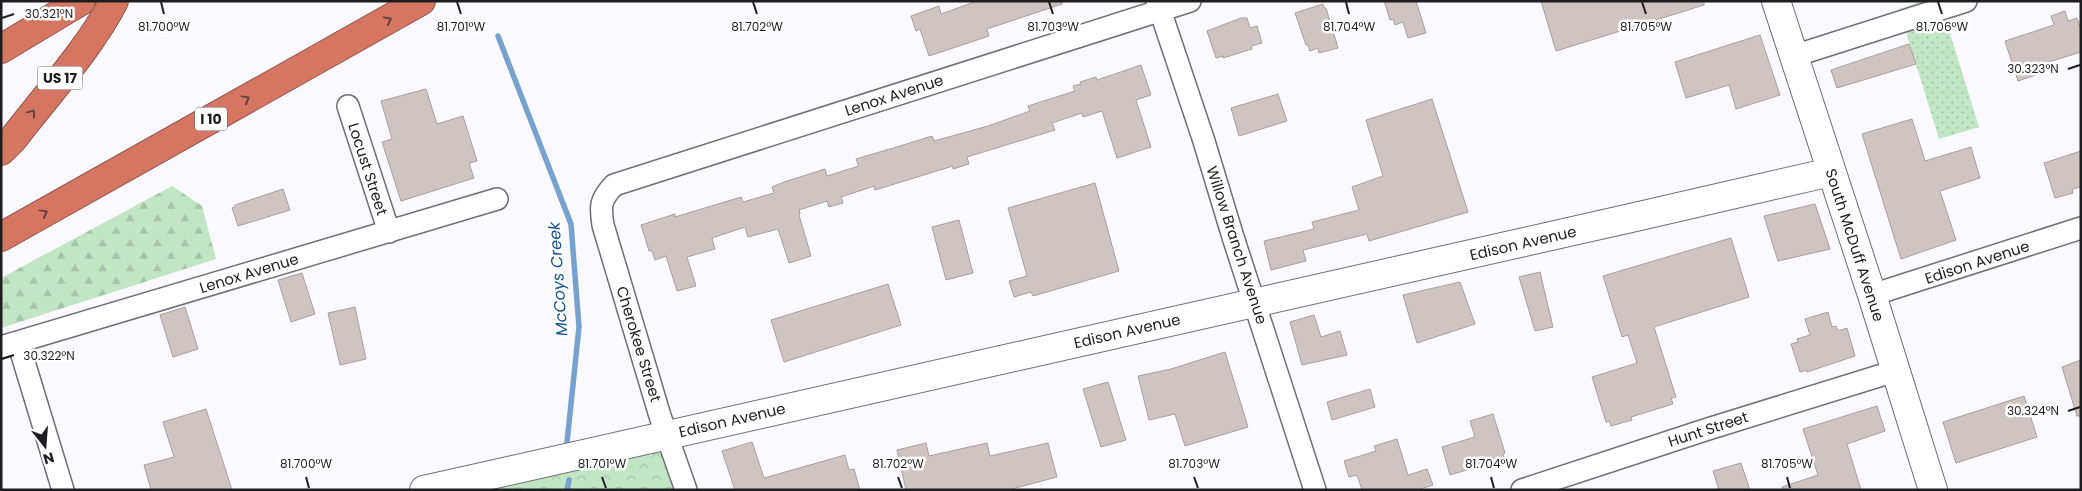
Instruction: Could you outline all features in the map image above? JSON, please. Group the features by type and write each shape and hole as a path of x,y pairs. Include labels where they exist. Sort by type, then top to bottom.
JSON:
{"highway":[{"path":"1,49 81,1"},
{"name":"US 17","path":"1,151 13,139 81,51 107,15 114,1"},
{"name":"I 10","path":"1,237 421,1"}],"main road":[{"name":"South McDuff Avenue","path":"1776,1 1872,295 1933,490"},
{"name":"Edison Avenue","path":"424,490 1683,207 1831,172"}],"street":[{"name":"Lenox Avenue","path":"603,197 614,185 631,179 1158,6 1190,1"},
{"path":"1794,56 1966,1"},
{"name":"Willow Branch Avenue","path":"1158,6 1204,138 1233,237 1316,490"},
{"name":"Locust Street","path":"348,106 388,232"},
{"name":"Cherokee Street","path":"603,197 601,210 604,225 667,435 686,490"},
{"name":"Lenox Avenue","path":"10,345 497,199"},
{"name":"Edison Avenue","path":"1872,295 2081,228"},
{"path":"10,345 63,490"},
{"name":"Hunt Street","path":"1522,490 1708,429 1895,371"}],"green space":[{"path":"1923,1 1940,1 1979,127 1939,139 1899,9"},
{"path":"172,186 202,206 216,259 1,328 1,278"},
{"path":"665,448 679,490 481,490"}],"building":[{"path":"977,1 1062,1 1062,4 987,29 989,36 929,56 920,29 916,31 911,16 939,6 941,14"},
{"path":"1384,1 1416,1 1426,33 1408,38 1403,22 1395,25 1393,19 1390,20"},
{"path":"1541,1 1704,1 1704,5 1556,51"},
{"path":"1323,4 1324,8 1326,8 1338,48 1319,53 1318,48 1310,51 1308,45 1306,45 1295,13"},
{"path":"2065,11 2068,21 2077,18 2081,30 2081,52 2036,66 2039,74 2018,81 2005,41 2054,25 2051,16"},
{"path":"1241,18 1247,18 1250,28 1257,26 1262,43 1251,46 1252,49 1223,58 1223,56 1216,58 1207,31"},
{"path":"1760,35 1780,95 1736,109 1729,85 1686,98 1675,62"},
{"path":"1909,44 1916,64 1837,88 1831,70"},
{"path":"1141,65 1151,95 1136,100 1151,147 1117,158 1102,111 1083,117 1082,113 1052,123 1055,130 967,157 969,164 953,169 953,166 875,190 874,186 841,197 843,203 829,207 827,201 799,210 811,256 789,263 778,229 748,237 745,227 712,238 715,249 687,257 696,286 677,291 666,256 655,260 652,251 649,251 641,225 741,197 743,202 774,193 772,187 784,182 825,169 827,176 859,166 856,159 932,136 934,141 988,126 1030,111 1028,106 1075,91 1073,86 1081,84 1080,82 1096,77 1097,80"},
{"path":"426,89 437,124 463,116 477,161 469,163 474,178 401,201 382,142 392,139 381,101"},
{"path":"1278,94 1287,121 1239,136 1231,108"},
{"path":"1432,99 1468,212 1369,241 1367,234 1303,250 1306,261 1271,270 1264,241 1314,229 1312,222 1359,210 1352,187 1383,176 1366,120"},
{"path":"1912,119 1925,161 1971,147 1980,178 1940,191 1956,240 1901,259 1862,134"},
{"path":"2081,151 2081,187 2072,189 2073,193 2055,198 2044,163"},
{"path":"1095,183 1119,271 1033,296 1031,292 1014,297 1009,281 1027,276 1008,208"},
{"path":"283,189 290,210 238,226 232,208 235,205"},
{"path":"1815,204 1830,249 1778,261 1764,216"},
{"path":"959,220 973,273 946,280 932,227"},
{"path":"1731,238 1749,297 1654,327 1676,397 1671,398 1673,404 1631,417 1632,420 1611,426 1609,421 1606,422 1592,377 1637,363 1628,335 1622,337 1603,276"},
{"path":"1540,272 1553,327 1535,331 1519,277"},
{"path":"302,273 315,314 291,322 278,280"},
{"path":"1460,282 1475,324 1417,343 1403,295"},
{"path":"888,284 901,325 784,362 771,320"},
{"path":"185,307 198,349 173,357 160,315"},
{"path":"355,307 366,359 340,365 328,313"},
{"path":"1828,312 1832,327 1836,326 1838,331 1847,328 1855,356 1807,372 1807,370 1800,372 1791,344 1798,342 1797,339 1810,335 1805,319"},
{"path":"1314,315 1321,337 1340,331 1347,355 1302,365 1290,322"},
{"path":"1225,352 1248,427 1185,446 1175,414 1149,420 1138,376 1171,369"},
{"path":"2081,360 2081,416 2077,416 2062,367"},
{"path":"1108,382 1126,440 1101,447 1083,389"},
{"path":"1370,389 1375,407 1332,420 1327,402"},
{"path":"2024,396 2037,437 1956,463 1943,422"},
{"path":"1877,406 1885,431 1847,444 1861,490 1783,490 1782,487 1818,475 1803,429"},
{"path":"206,409 232,490 151,490 144,465 174,457 163,422"},
{"path":"1493,414 1505,453 1503,454 1504,459 1450,475 1442,447 1475,437 1470,421"},
{"path":"1397,439 1408,475 1427,469 1433,485 1417,490 1362,490 1357,475 1349,477 1344,461 1376,451 1374,446"},
{"path":"752,442 764,478 845,455 849,470 854,469 860,490 735,490 722,451"},
{"path":"926,443 929,456 987,443 990,456 1048,443 1057,477 1008,490 906,490 897,450"},
{"path":"1741,463 1750,490 1719,490 1713,471"}],"waterway":[{"name":"McCoys Creek","path":"498,36 571,224 579,327 567,442"},
{"name":"McCoys Creek","path":"567,490 569,480"}]}
